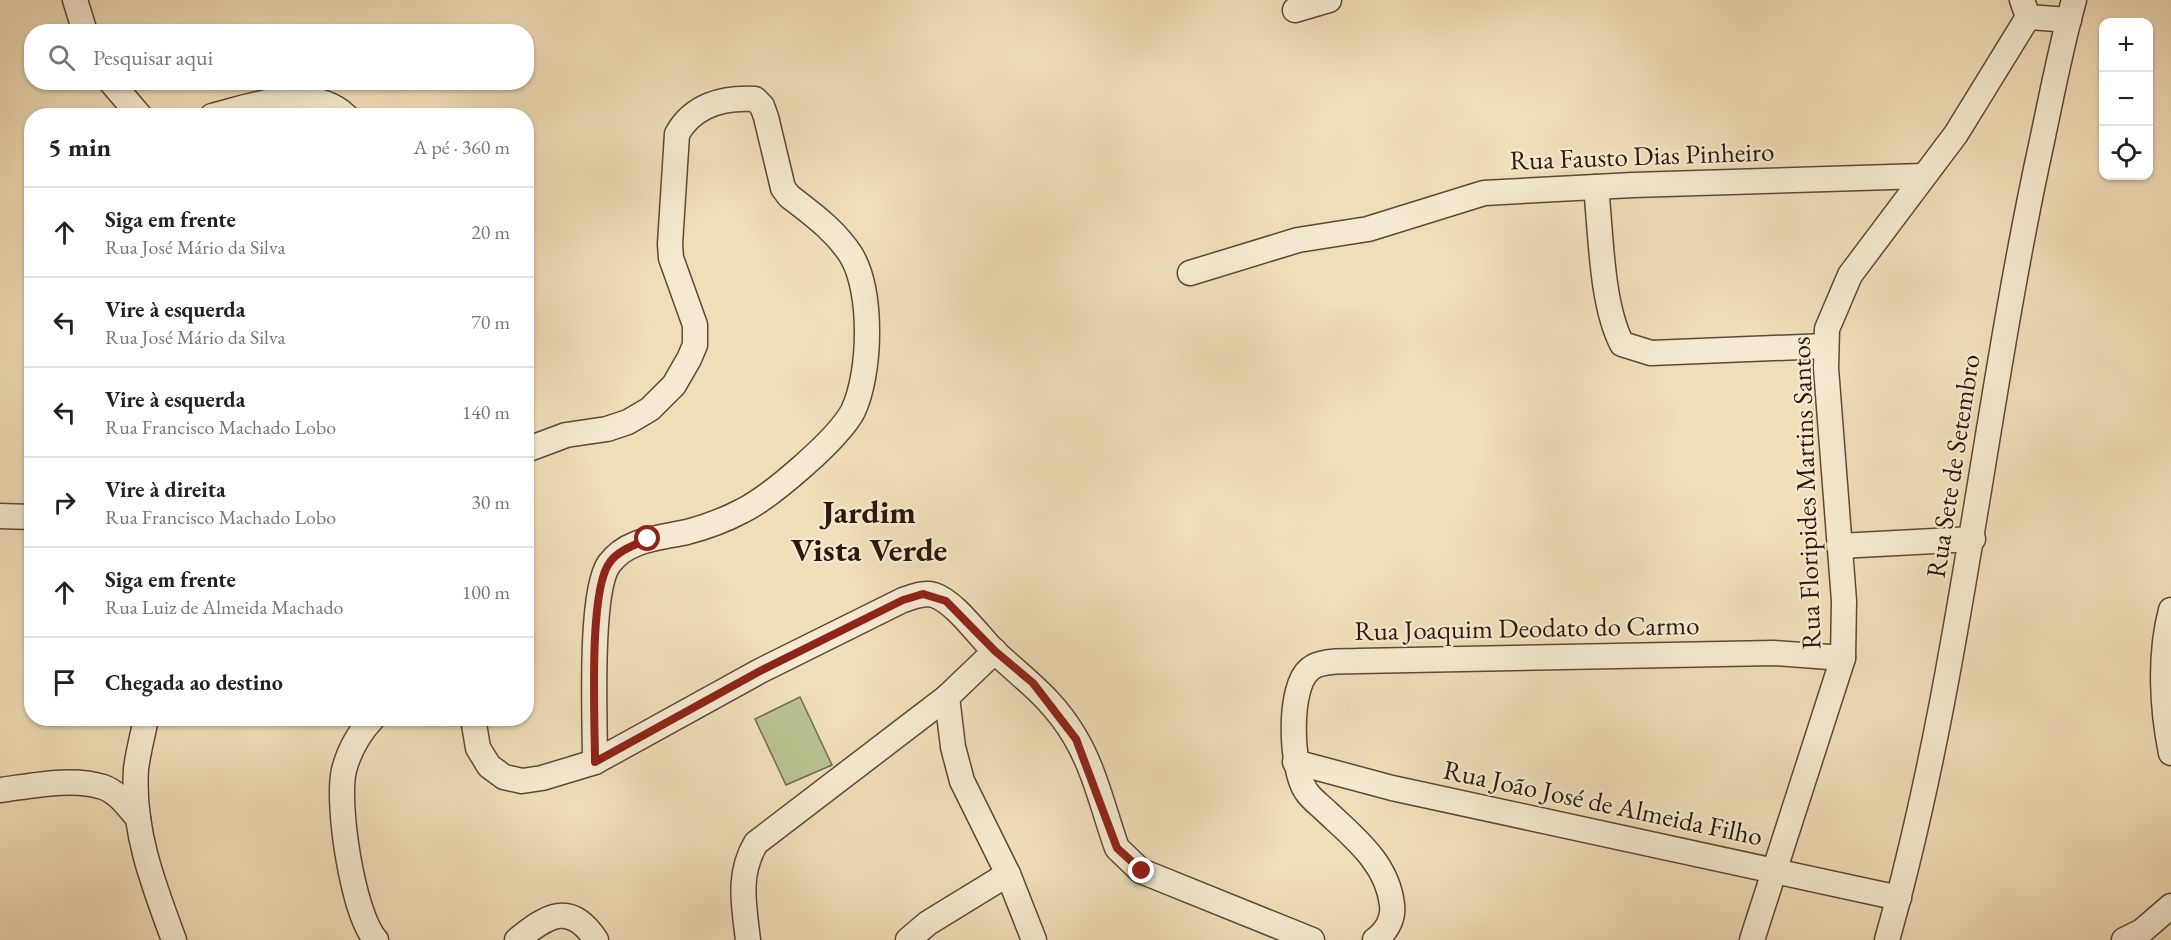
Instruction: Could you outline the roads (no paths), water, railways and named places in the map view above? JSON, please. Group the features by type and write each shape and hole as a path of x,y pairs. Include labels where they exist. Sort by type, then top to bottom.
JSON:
{"street":[{"path":"75,0 82,24"},
{"path":"1295,10 1329,0"},
{"path":"2025,8 2071,10"},
{"name":"Rua Floripides Martins Santos","path":"1752,940 1843,658 1844,601 1826,346 1833,311 1850,275 1956,134 2025,8"},
{"name":"Rua Sete de Setembro","path":"1887,940 1899,898 1939,724 1973,539 2003,340 2031,192 2071,10"},
{"path":"118,90 133,108"},
{"path":"534,447 566,435 607,429 628,422 650,409 674,385 694,345 695,326 671,258 677,134 682,125 709,105 738,98 755,99 762,106 766,117 783,188 836,235 852,257 862,281 866,342 861,384 853,410 838,433 754,503 718,522 648,539 624,550 610,562 602,577 599,598 595,762"},
{"path":"249,108 290,99 329,105 334,108"},
{"name":"Rua Fausto Dias Pinheiro","path":"1190,273 1298,240 1368,229 1484,193 1923,176"},
{"path":"1596,187 1609,302 1615,330 1622,344 1651,353 1826,346"},
{"path":"0,516 24,517"},
{"path":"1839,546 1973,539"},
{"path":"474,726 478,748 489,766 504,777 522,781 595,762 760,671 903,600 923,594 946,601 995,651 1033,683 1076,739 1117,848 1127,860 1142,871 1312,940"},
{"path":"2171,610 2166,631 2164,669 2171,753"},
{"path":"748,940 742,886 744,868 756,843 947,697 995,651"},
{"name":"Rua Joaquim Deodato do Carmo","path":"1295,762 1297,694 1301,681 1311,668 1326,663 1774,652 1843,658"},
{"path":"947,697 953,747 962,781 1008,874 1034,940"},
{"path":"144,726 136,767 140,839 174,940"},
{"path":"366,726 358,735 344,771 343,794 353,887 358,906 376,940"},
{"path":"1295,762 1300,781 1307,794 1359,843 1382,871 1391,893 1393,910 1388,928 1375,940"},
{"name":"Rua João José de Almeida Filho","path":"1295,762 1392,788 1899,898"},
{"path":"0,790 72,783 103,787 118,796 138,818"},
{"path":"908,940 928,923 1008,874"},
{"path":"2124,940 2142,931 2171,906"},
{"path":"517,940 546,919 564,915 584,923 596,940"}],"district":[{"name":"Jardim Vista Verde","path":"869,530"}]}
